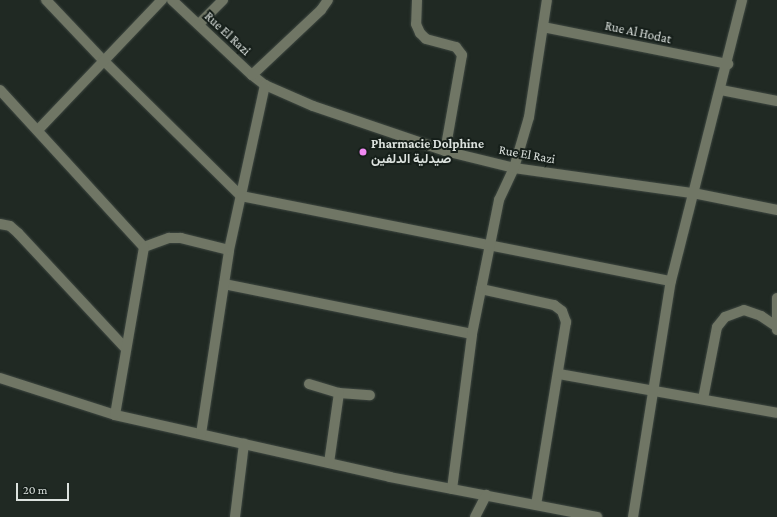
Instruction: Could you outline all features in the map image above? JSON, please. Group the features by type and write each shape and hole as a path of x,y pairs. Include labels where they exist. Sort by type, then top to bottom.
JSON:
{"street":[{"path":"46,0 103,60 241,196 671,281"},
{"path":"38,130 103,60 162,0"},
{"name":"Rue El Razi","path":"172,0 252,75 266,84 313,106 445,151 514,168 693,193 777,210"},
{"path":"199,24 223,0"},
{"path":"252,75 321,10 328,0"},
{"path":"417,0 416,24 420,33 426,39 456,47 462,55 445,151"},
{"path":"452,489 472,334 499,200 514,168 530,117 548,0"},
{"path":"633,517 655,392 671,281 728,64 742,0"},
{"name":"Rue Al Hodat","path":"543,27 728,64"},
{"path":"201,434 229,250 266,84"},
{"path":"721,90 777,102"},
{"path":"1,94 38,130 144,246"},
{"path":"0,224 10,226 18,233 126,349"},
{"path":"144,246 162,240 181,238 229,250"},
{"path":"115,415 144,246"},
{"path":"224,284 472,334"},
{"path":"482,289 545,302 562,311 566,322 559,374 536,505"},
{"path":"776,328 777,298"},
{"path":"703,399 717,327 725,316 744,310 761,316 776,328"},
{"path":"559,374 777,413"},
{"path":"0,378 115,415 329,463 536,505 560,513 597,517"},
{"path":"310,384 339,394 370,395"},
{"path":"329,463 339,394"},
{"path":"235,517 244,444"},
{"path":"475,517 486,495"}],"place":[{"name":"Pharmacie Dolphine صيدلية الدلفين","path":"363,152"}]}
